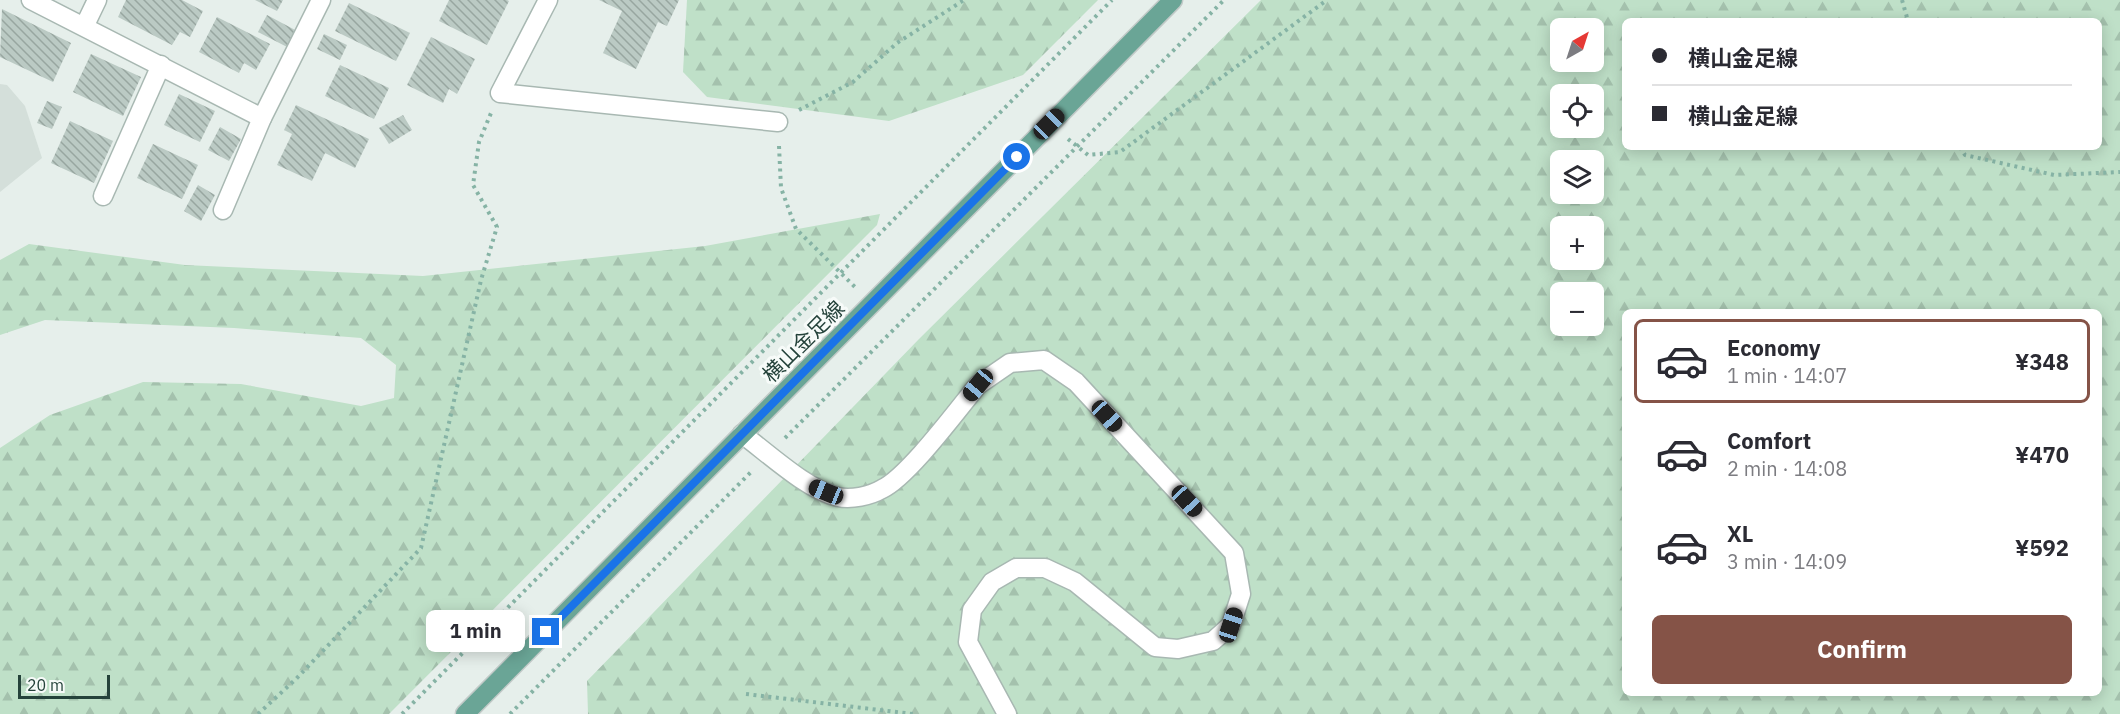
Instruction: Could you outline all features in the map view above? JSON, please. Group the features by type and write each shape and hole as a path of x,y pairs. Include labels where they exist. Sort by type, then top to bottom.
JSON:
{"main road":[{"name":"横山金足線","path":"465,714 1173,0"}],"street":[{"path":"32,0 85,25 262,118"},
{"path":"85,25 97,0"},
{"path":"223,210 262,118 321,0"},
{"path":"548,0 500,93 778,122"},
{"path":"103,196 161,65"},
{"path":"742,434 815,488 838,497 858,497 883,489 907,468 978,385 1010,363 1044,360 1076,382 1234,553 1241,594 1231,625 1213,641 1178,649 1155,647 1075,582 1045,568 1016,568 992,582 972,610 969,642 1007,714"}],"path":[{"path":"871,304 796,230 781,188 778,122 853,82 897,43 964,0"},
{"path":"402,714 1112,0"},
{"path":"510,714 1224,0"},
{"path":"1049,124 1088,155 1120,152 1327,0"},
{"path":"1902,0 1907,18"},
{"path":"258,714 296,678 421,548 440,454 481,280 497,226 473,185 479,142 500,93"},
{"path":"1962,150 1965,155 2054,175 2120,172"},
{"path":"746,694 913,714"}],"shaded area":[{"path":"0,84 7,85 25,106 42,158 0,192"}],"green space":[{"path":"687,0 1098,0 1023,75 889,121 707,97 683,72"},
{"path":"1261,0 2120,0 2120,714 588,714 587,681 919,339"},
{"path":"880,214 877,225 389,714 0,714 0,448 50,415 143,382 241,384 361,406 394,398 396,365 361,338 234,328 45,320 0,335 0,260 29,244 185,265 423,276 705,246"}],"building":[{"path":"126,0 182,0 203,11 190,37 180,32 172,45 118,17"},
{"path":"255,0 283,0 277,11"},
{"path":"449,0 509,1 487,45 439,21"},
{"path":"599,0 679,0 667,26 658,22 636,69 603,53 622,11"},
{"path":"349,3 410,33 396,61 335,31"},
{"path":"2,9 71,43 53,82 0,57"},
{"path":"267,15 297,31 289,48 258,32"},
{"path":"217,17 270,44 256,70 244,63 239,73 199,52"},
{"path":"324,34 347,45 340,60 317,49"},
{"path":"431,37 475,59 457,94 449,89 443,103 407,85"},
{"path":"91,54 141,77 123,116 73,92"},
{"path":"340,65 389,88 374,119 325,96"},
{"path":"179,94 215,111 200,142 164,125"},
{"path":"47,101 62,107 52,129 37,123"},
{"path":"296,105 369,139 355,168 325,153 312,181 277,165 292,134 284,130"},
{"path":"403,115 412,130 389,144 379,128"},
{"path":"70,121 113,141 94,183 51,163"},
{"path":"220,127 241,139 229,161 208,150"},
{"path":"153,144 198,165 182,199 137,178"},
{"path":"198,185 215,195 201,221 184,211"}],"route":[{"path":"546,632 1017,157"}]}
